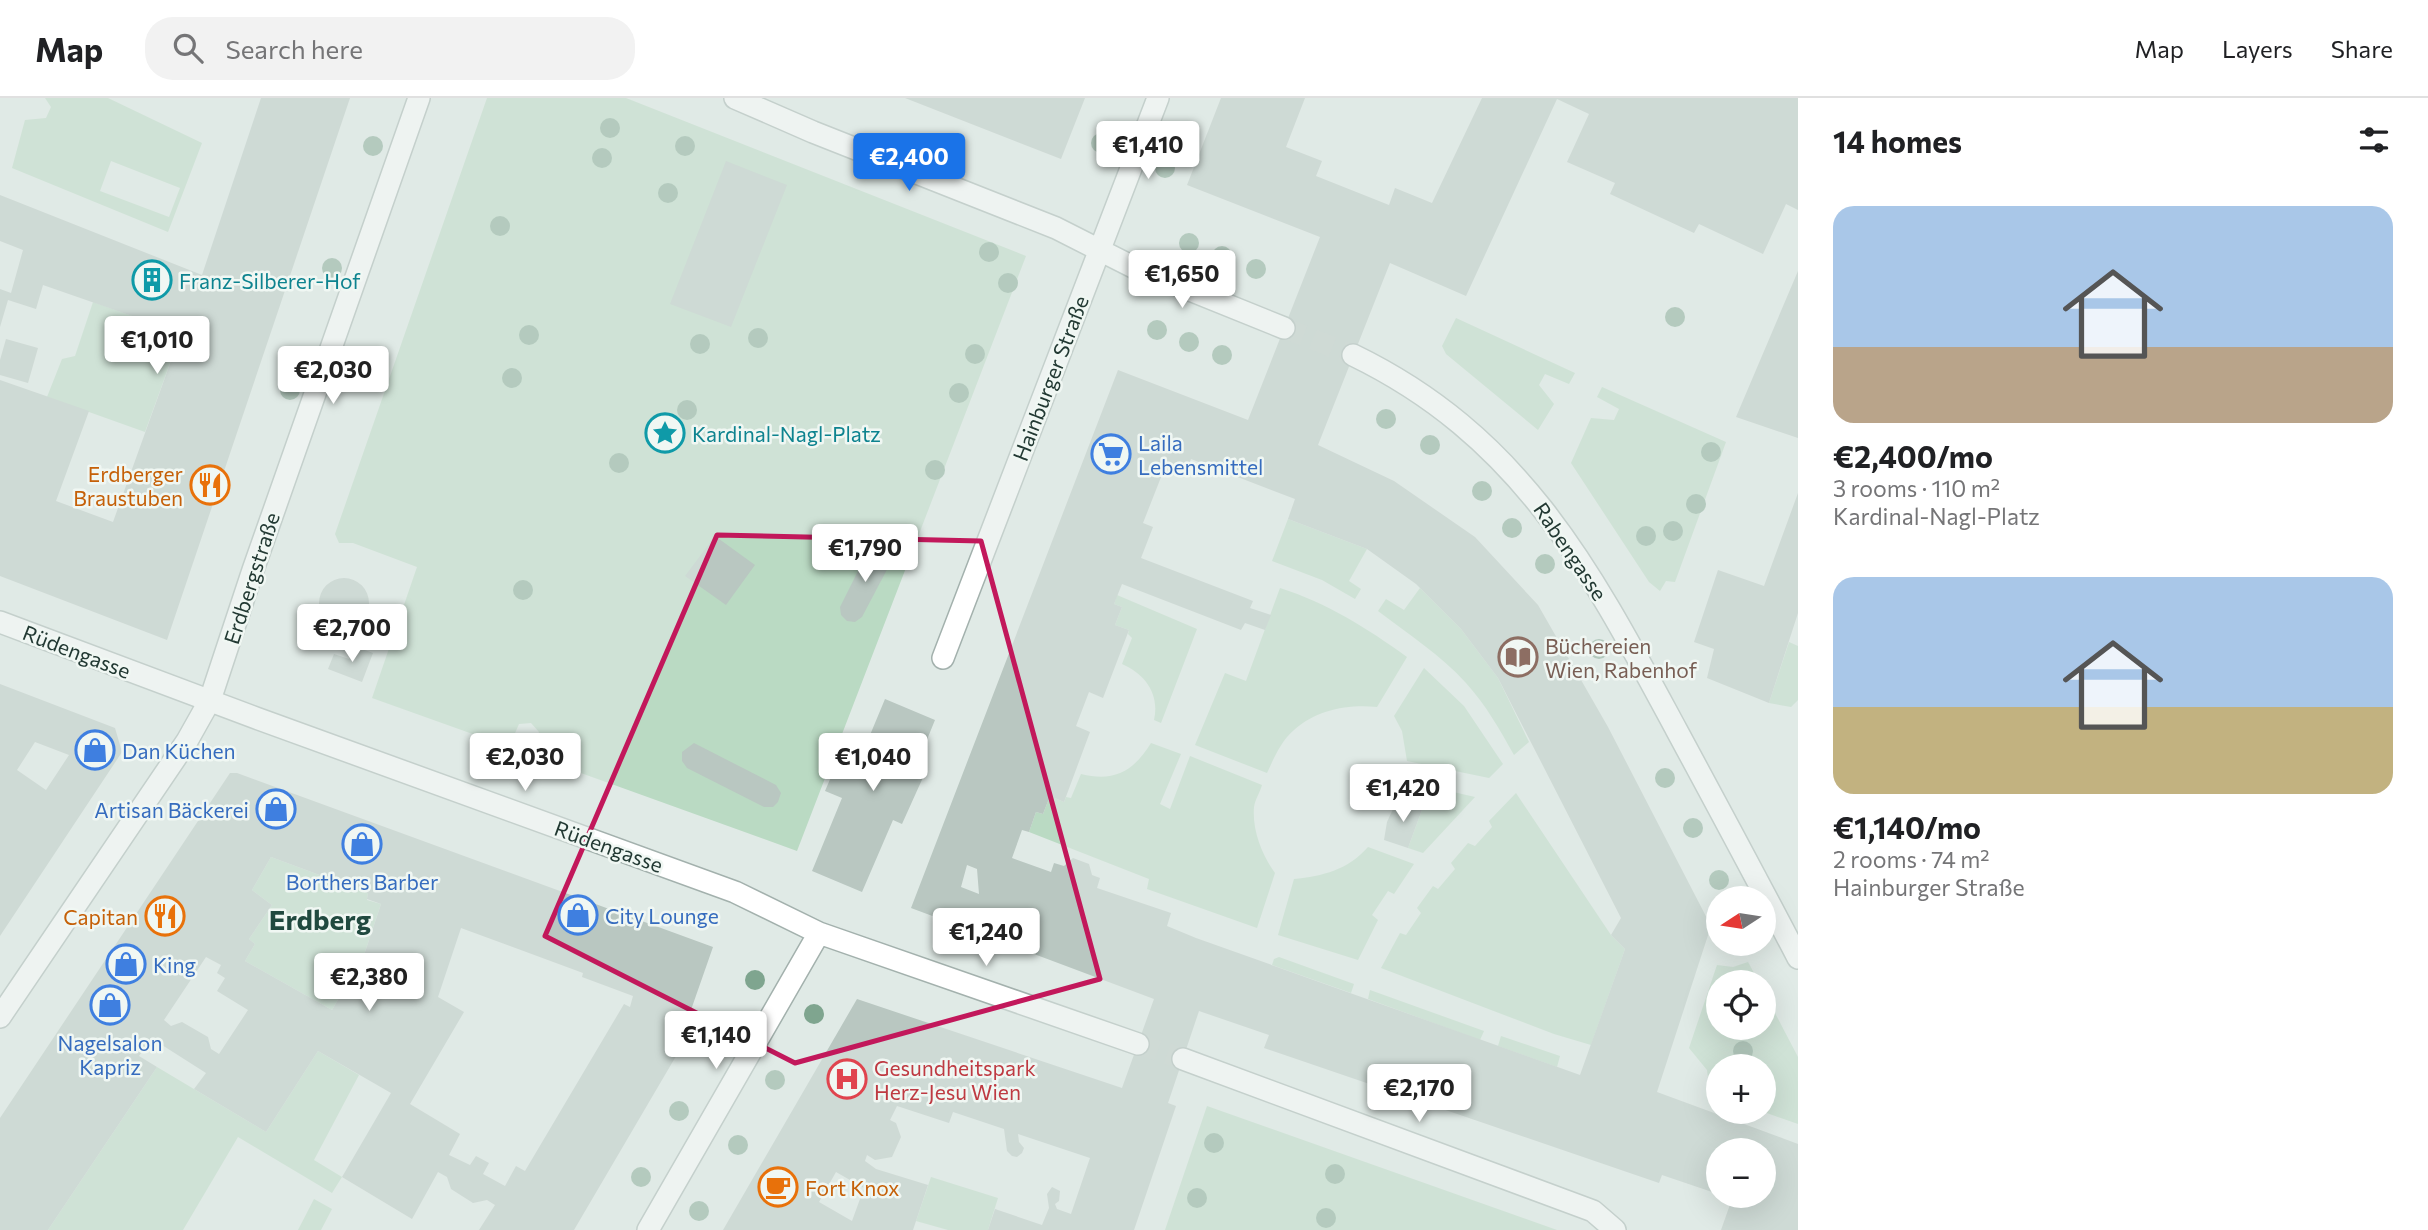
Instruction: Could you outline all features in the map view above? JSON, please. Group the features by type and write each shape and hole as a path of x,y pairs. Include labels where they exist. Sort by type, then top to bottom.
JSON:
{"street":[{"name":"Erdbergstraße","path":"0,1017 187,741 210,700 419,98"},
{"path":"735,98 813,132 1056,228 1133,267 1284,328"},
{"name":"Hainburger Straße","path":"943,658 1158,98"},
{"name":"Rabengasse","path":"1353,355 1384,370 1448,412 1490,448 1547,512 1612,612 1798,958"},
{"name":"Rüdengasse","path":"0,622 735,892 819,933 1139,1044"},
{"path":"648,1230 819,933"},
{"path":"1183,1059 1593,1211 1615,1230"}],"highlighted area":[{"path":"717,535 981,541 1100,979 795,1063 545,936"}],"green space":[{"path":"45,98 108,98 202,143 168,232 12,168 25,120 46,118 51,107","holes":["111,161 180,188 169,217 100,191"]},
{"name":"Kardinal-Nagl-Platz","path":"487,98 626,98 1026,256 797,851 531,755 539,732 531,723 519,724 509,747 372,698 417,567 353,543 339,543 335,534"},
{"path":"93,302 181,333 145,432 47,397 62,359 75,356"},
{"path":"1456,318 1575,373 1569,384 1545,374 1539,385 1554,404 1538,430 1446,354 1442,346"},
{"path":"1602,387 1726,442 1675,582 1666,581 1660,591 1649,582 1571,463 1591,418 1614,420 1619,409 1597,397"},
{"path":"1288,519 1367,549 1349,581 1361,589 1355,599 1322,580 1272,561"},
{"path":"1280,588 1346,617 1407,657 1377,707 1333,710 1303,723 1285,739 1267,773 1195,745 1225,673 1246,681"},
{"path":"1420,588 1461,629 1498,678 1529,742 1514,755 1486,709 1466,683 1435,654 1378,611 1386,599 1404,610"},
{"path":"1117,595 1197,629 1161,723 1154,720 1155,702 1149,686 1138,673 1122,664 1132,638 1128,634 1129,630 1115,625 1122,607 1114,604"},
{"path":"1789,642 1798,646 1798,700 1791,707 1769,703"},
{"path":"1424,668 1464,706 1503,764 1489,778 1407,761 1402,731 1394,716"},
{"path":"1151,743 1181,754 1160,804 1170,809 1190,756 1262,785 1254,807 1256,833 1275,873 1257,928 1147,889 1149,879 1029,832 1036,812 1043,814 1050,796 1064,802 1066,797 1071,798 1081,774 1103,777 1130,768"},
{"path":"1405,781 1475,797 1423,853 1408,848 1423,807 1406,801 1393,809"},
{"path":"1516,793 1611,935 1625,949 1591,1045 1554,1034 1381,968 1400,933 1406,935 1421,913 1417,908 1433,886 1438,889 1455,869 1451,863 1468,843 1475,846 1492,827 1489,821"},
{"path":"1368,847 1414,864 1394,894 1388,891 1372,915 1378,920 1358,960 1278,935 1294,879 1334,870 1352,861"},
{"path":"271,857 368,893 367,900 381,904 364,955 332,1010 245,961 255,944 249,939 272,905 252,890"},
{"path":"1279,957 1354,984 1351,993 1272,965 1274,959"},
{"path":"1748,962 1752,970 1715,970 1717,965 1733,967"},
{"path":"1370,990 1484,1031 1480,1040 1368,999"},
{"path":"1706,998 1706,1040 1776,1040 1776,1015 1798,1057 1798,1124 1776,1116 1776,1054 1706,1054 1706,1069 1689,1048"},
{"path":"1501,1036 1560,1056 1557,1067 1498,1046"},
{"path":"318,1051 359,1075 314,1160 342,1177 332,1193 238,1137 183,1230 48,1230 157,1067 266,1132"},
{"path":"1207,1106 1557,1230 1165,1230"},
{"path":"931,1177 998,1198 988,1230 948,1230 916,1221"},
{"path":"314,1199 332,1209 321,1230 298,1230"}],"building":[{"path":"261,98 350,98 167,640 0,576 0,380 89,411 56,501 113,522 181,333 43,285 36,309 8,300 0,327 0,289 11,293 23,250 0,241 0,195 202,275"},
{"path":"905,98 1085,98 1061,159"},
{"path":"1221,98 1305,98 1286,147 1322,161 1316,176 1389,205 1395,188 1432,203 1482,98 1798,98 1798,210 1786,204 1763,254 1699,224 1694,233 1610,194 1615,183 1567,162 1589,114 1557,99 1466,296 1390,263 1318,445 1394,481 1475,537 1538,605 1608,727 1706,916 1706,941 1657,1092 1706,1110 1706,1124 1744,1124 1798,1144 1798,1230 1721,1230 1729,1208 1776,1208 1776,1138 1706,1138 1706,1190 1662,1175 1659,1183 1264,1048 1269,1035 1199,1011 1168,1103 1176,1106 1134,1230 988,1230 995,1209 1042,1225 1049,1208 1047,1194 1052,1187 1060,1191 1059,1201 1055,1204 1057,1209 1071,1214 1090,1158 1018,1134 1019,1142 1024,1148 1017,1157 1012,1156 1007,1151 1004,1129 953,1112 949,1123 897,1106 890,1120 896,1123 901,1137 892,1157 875,1160 867,1155 865,1161 876,1169 928,1185 913,1230 723,1230 857,999 1122,1088 1154,999 911,908 1118,370 1248,420 1320,237 1187,185","holes":["1191,459 1295,499 1288,519 1367,549 1416,584 1461,629 1498,678 1621,918 1611,935 1625,949 1580,1075 1167,926 1171,913 1097,888 1100,878 1092,875 1089,864 1073,858 1064,866 1054,863 1051,872 1012,858 1022,830 1029,832 1036,812 1043,814 1050,796 1064,802 1090,732 1076,726 1089,692 1103,698 1129,630 1115,625 1122,607 1114,604 1122,584 1241,630 1245,623 1265,630 1271,615 1250,608 1253,601 1141,558 1153,527 1143,523 1165,467 1185,475","967,865 977,869 979,894 961,887","836,1172 864,1188 852,1221 819,1202"]},
{"path":"726,161 787,185 731,327 670,304"},
{"path":"1798,271 1798,438 1736,417"},
{"path":"6,339 38,348 28,383 0,375 0,360"},
{"path":"1798,493 1798,613 1769,703 1707,678 1714,649 1694,642 1718,570 1764,586"},
{"path":"715,536 755,565 726,605 685,576"},
{"path":"879,546 889,553 891,562 862,617 855,622 847,621 841,615 840,607 868,551"},
{"path":"344,578 361,586 369,603 361,620 344,628 327,620 319,603 327,586"},
{"path":"354,646 373,653 362,682 328,669 334,654 349,659"},
{"path":"0,684 115,728 122,752 0,936","holes":["35,742 69,755 46,790 17,770"]},
{"path":"885,699 935,720 915,769 925,773 902,824 893,820 862,892 812,871 842,798 825,791 847,740 865,747"},
{"path":"694,743 776,785 781,793 778,802 773,807 764,807 687,768 682,761 682,752"},
{"path":"230,773 237,773 713,947 677,1050 679,1051 574,1230 479,1230 495,1205 487,1200 473,1203 451,1189 447,1177 438,1172 412,1219 342,1177 391,1093 318,1051 266,1132 194,1089 206,1073 151,1038 139,1056 157,1067 48,1230 0,1230 0,1118","holes":["271,857 368,893 367,899 381,904 364,955 332,1010 245,961 255,944 249,939 272,905 252,890","461,928 583,973 582,977 633,996 630,1007 624,1004 525,1171 516,1166 505,1186 483,1174 489,1163 476,1156 470,1165 449,1155 460,1134 410,1104 464,1012 438,997","206,957 221,965 217,973 225,978 217,991 248,1010 219,1054 211,1049 208,1037 182,1022 171,1026 164,1020"]},
{"path":"1406,801 1423,807 1408,848 1384,840 1387,822 1393,809"}],"tunnel":[{"path":"1284,328 1353,355"},
{"path":"1138,1044 1183,1059"}],"place":[{"name":"Franz-Silberer-Hof","path":"152,280"},
{"name":"Kardinal-Nagl-Platz","path":"665,433"},
{"name":"Laila Lebensmittel","path":"1111,454"},
{"name":"Erdberger Braustuben","path":"210,485"},
{"name":"Büchereien Wien, Rabenhof","path":"1518,657"},
{"name":"Dan Küchen","path":"95,750"},
{"name":"Artisan Bäckerei","path":"276,809"},
{"name":"Borthers Barber","path":"362,844"},
{"name":"City Lounge","path":"578,915"},
{"name":"Capitan","path":"165,916"},
{"name":"King","path":"126,964"},
{"name":"Nagelsalon Kapriz","path":"110,1005"},
{"name":"Gesundheitspark Herz-Jesu Wien","path":"847,1079"},
{"name":"Fort Knox","path":"778,1187"}],"district":[{"name":"Erdberg","path":"320,919"}]}
